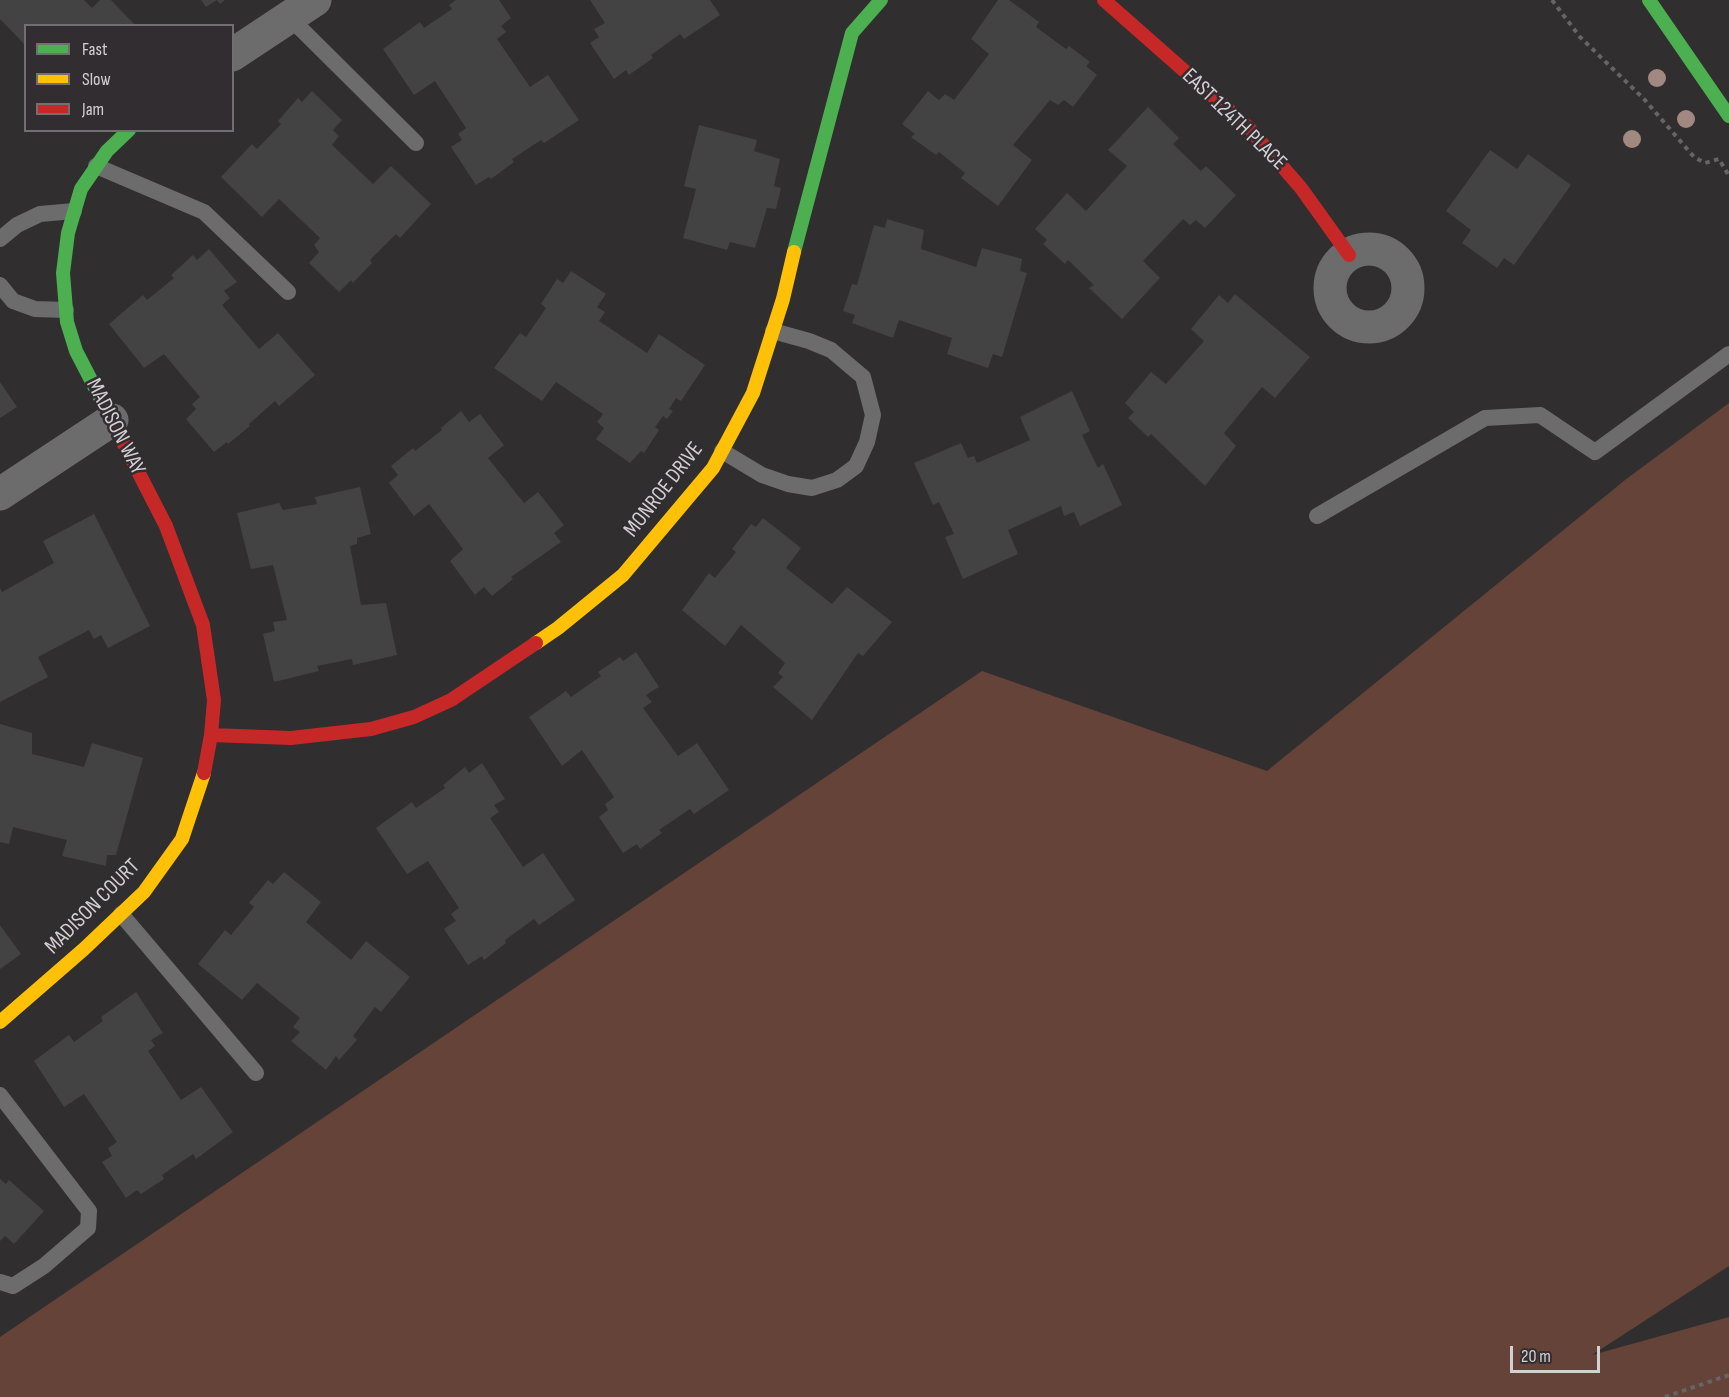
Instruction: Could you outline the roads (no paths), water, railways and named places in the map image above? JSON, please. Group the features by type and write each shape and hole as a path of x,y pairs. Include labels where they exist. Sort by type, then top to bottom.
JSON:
{"street":[{"name":"MONROE DRIVE","path":"212,735 291,738 371,729 414,717 452,700 558,628 623,575 713,468 753,393 783,298 852,33 881,0"},
{"name":"EAST 124TH PLACE","path":"1104,0 1248,127 1301,188 1349,255"},
{"path":"1649,0 1729,116"},
{"path":"234,54 302,9"},
{"name":"MADISON WAY","path":"127,132 107,151 81,189 68,233 63,273 67,322 76,351 166,526 203,625 214,700 212,735"},
{"path":"0,494 111,420"},
{"name":"MADISON COURT","path":"0,1022 84,950 144,892 182,839 203,776 212,735"}],"lane":[{"path":"302,9 416,143"},
{"path":"96,166 204,212 288,292"},
{"path":"0,239 17,225 40,214 75,211"},
{"path":"0,285 13,301 35,309 66,310"},
{"path":"722,451 762,475 788,484 812,488 837,480 856,466 867,442 873,415 863,377 831,350 773,331"},
{"path":"1317,516 1485,418 1540,415 1595,452 1729,354"},
{"path":"121,914 256,1073"},
{"path":"0,1095 89,1211 88,1228 44,1266 13,1286 0,1282"}]}
